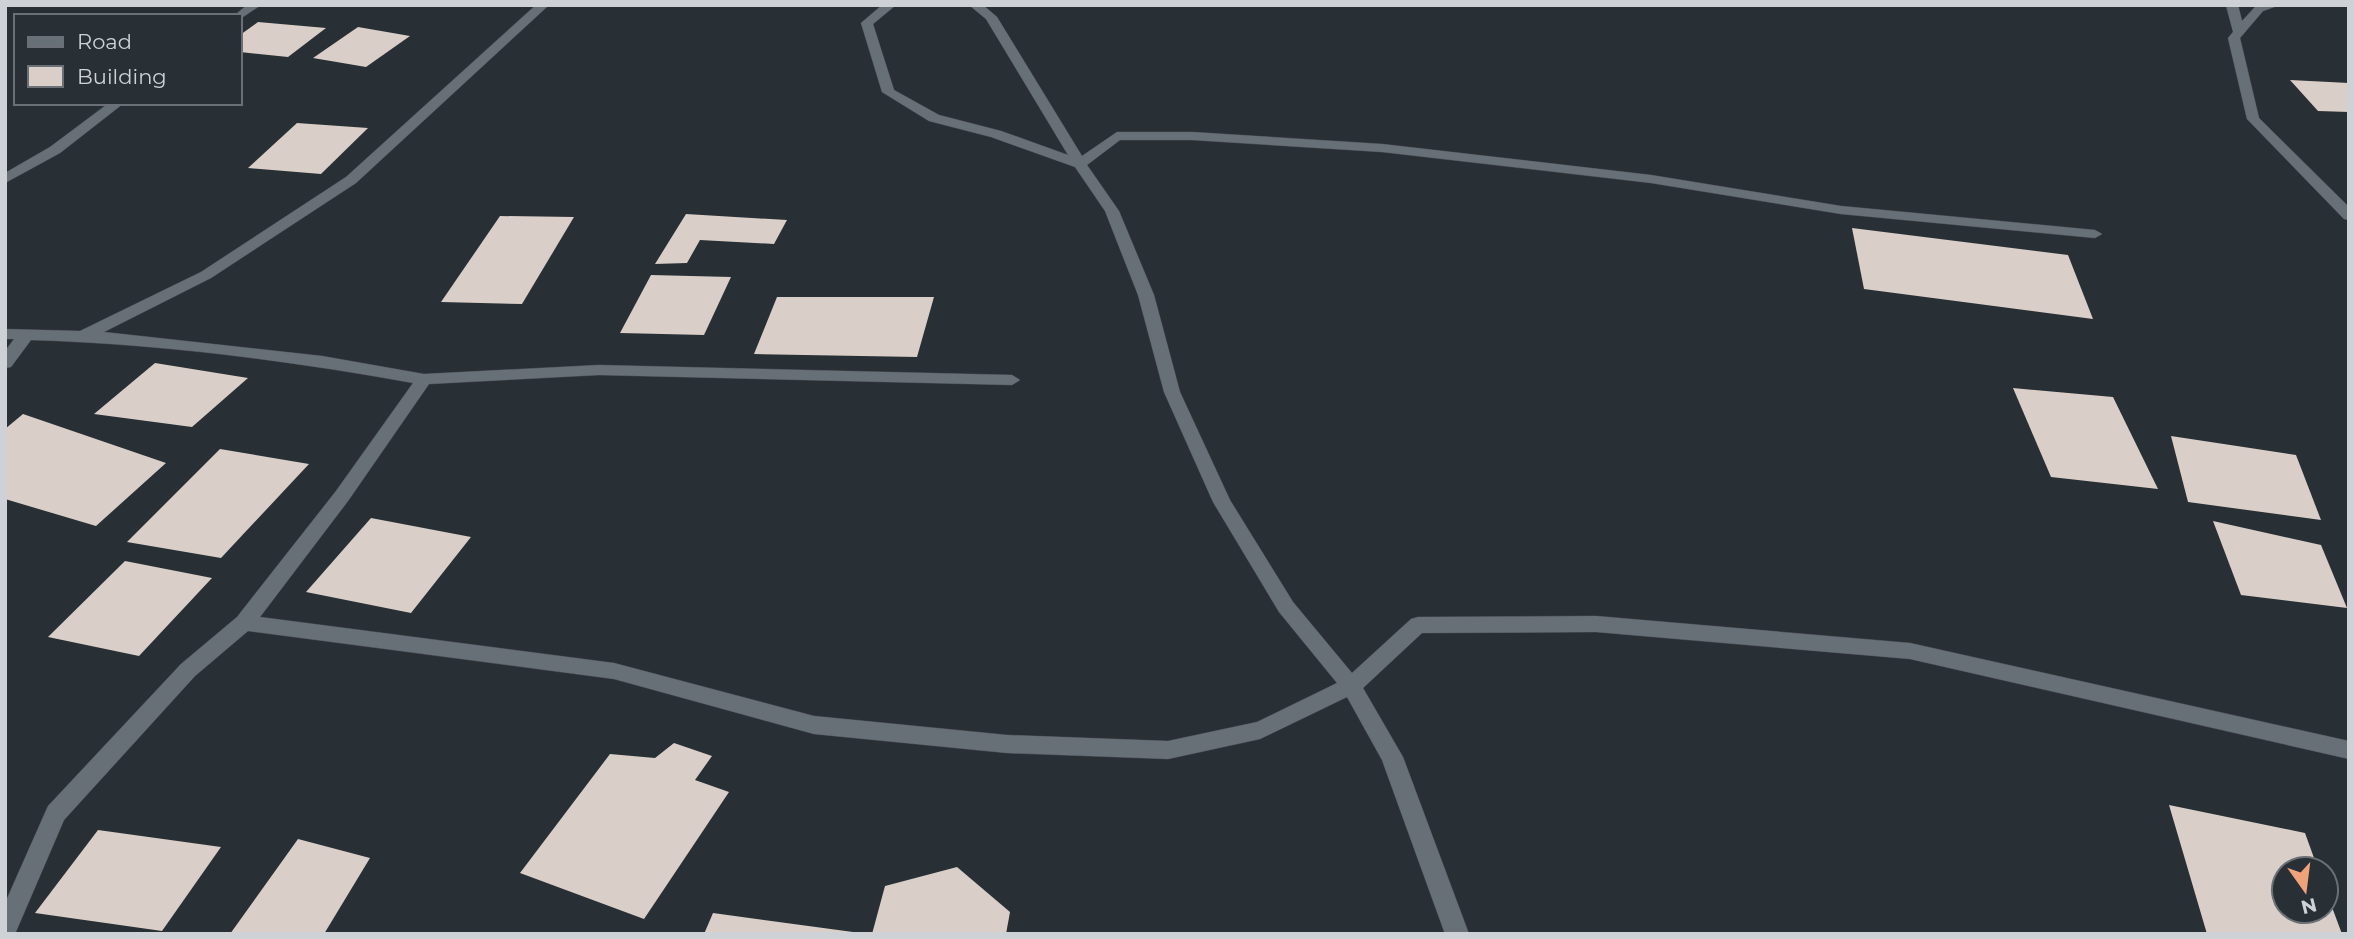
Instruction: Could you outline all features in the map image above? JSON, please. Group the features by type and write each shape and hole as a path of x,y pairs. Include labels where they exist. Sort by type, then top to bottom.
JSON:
{"street":[{"path":"82,337 206,275 351,180 543,5"},
{"path":"890,5 867,23 888,92 934,118 996,134 1080,164"},
{"path":"975,5 991,17 1080,164 1112,211 1146,295 1172,392 1222,502 1286,607 1351,686 1392,757 1457,934"},
{"path":"2232,5 2239,32"},
{"path":"2274,5 2259,9 2234,38 2253,119 2349,216"},
{"path":"5,179 55,150 115,105"},
{"path":"1080,164 1117,136 1192,136 1382,148 1651,179 1841,210 2095,234"},
{"path":"5,334 126,338 323,361 424,379 598,370 1012,380"},
{"path":"5,363 26,335"},
{"path":"5,930 57,813 188,670 244,623 342,496 424,379"},
{"path":"244,623 614,671 814,725 1007,744 1168,750 1260,730 1351,686 1418,625 1596,624 1910,651 2349,750"}],"building":[{"path":"258,22 326,28 288,57 242,52 242,34"},
{"path":"358,27 410,36 366,67 313,58"},
{"path":"2290,80 2349,83 2349,112 2318,111"},
{"path":"297,123 368,128 321,174 248,168"},
{"path":"686,214 787,220 774,244 700,240 687,263 655,264"},
{"path":"500,216 574,217 522,304 441,302"},
{"path":"1852,228 2068,255 2093,319 1864,289"},
{"path":"651,275 731,277 704,335 620,333"},
{"path":"777,297 934,297 917,357 754,354"},
{"path":"155,363 248,378 192,427 94,414"},
{"path":"2013,388 2113,397 2158,489 2051,477"},
{"path":"23,414 166,463 96,526 5,499 5,429"},
{"path":"2171,436 2296,455 2321,520 2188,502"},
{"path":"220,449 309,464 221,558 127,542"},
{"path":"371,518 471,537 411,613 306,592"},
{"path":"2213,521 2321,545 2347,608 2241,595"},
{"path":"125,561 212,578 139,656 48,637"},
{"path":"674,743 712,756 695,780 729,792 644,919 520,873 610,754 655,758"},
{"path":"2169,805 2305,833 2313,855 2270,855 2270,925 2339,925 2342,934 2207,934"},
{"path":"98,830 221,847 162,931 35,913"},
{"path":"298,839 370,858 324,934 230,934"},
{"path":"957,867 1010,912 1006,934 872,934 885,886"},
{"path":"713,913 853,932 853,934 704,934"}]}
